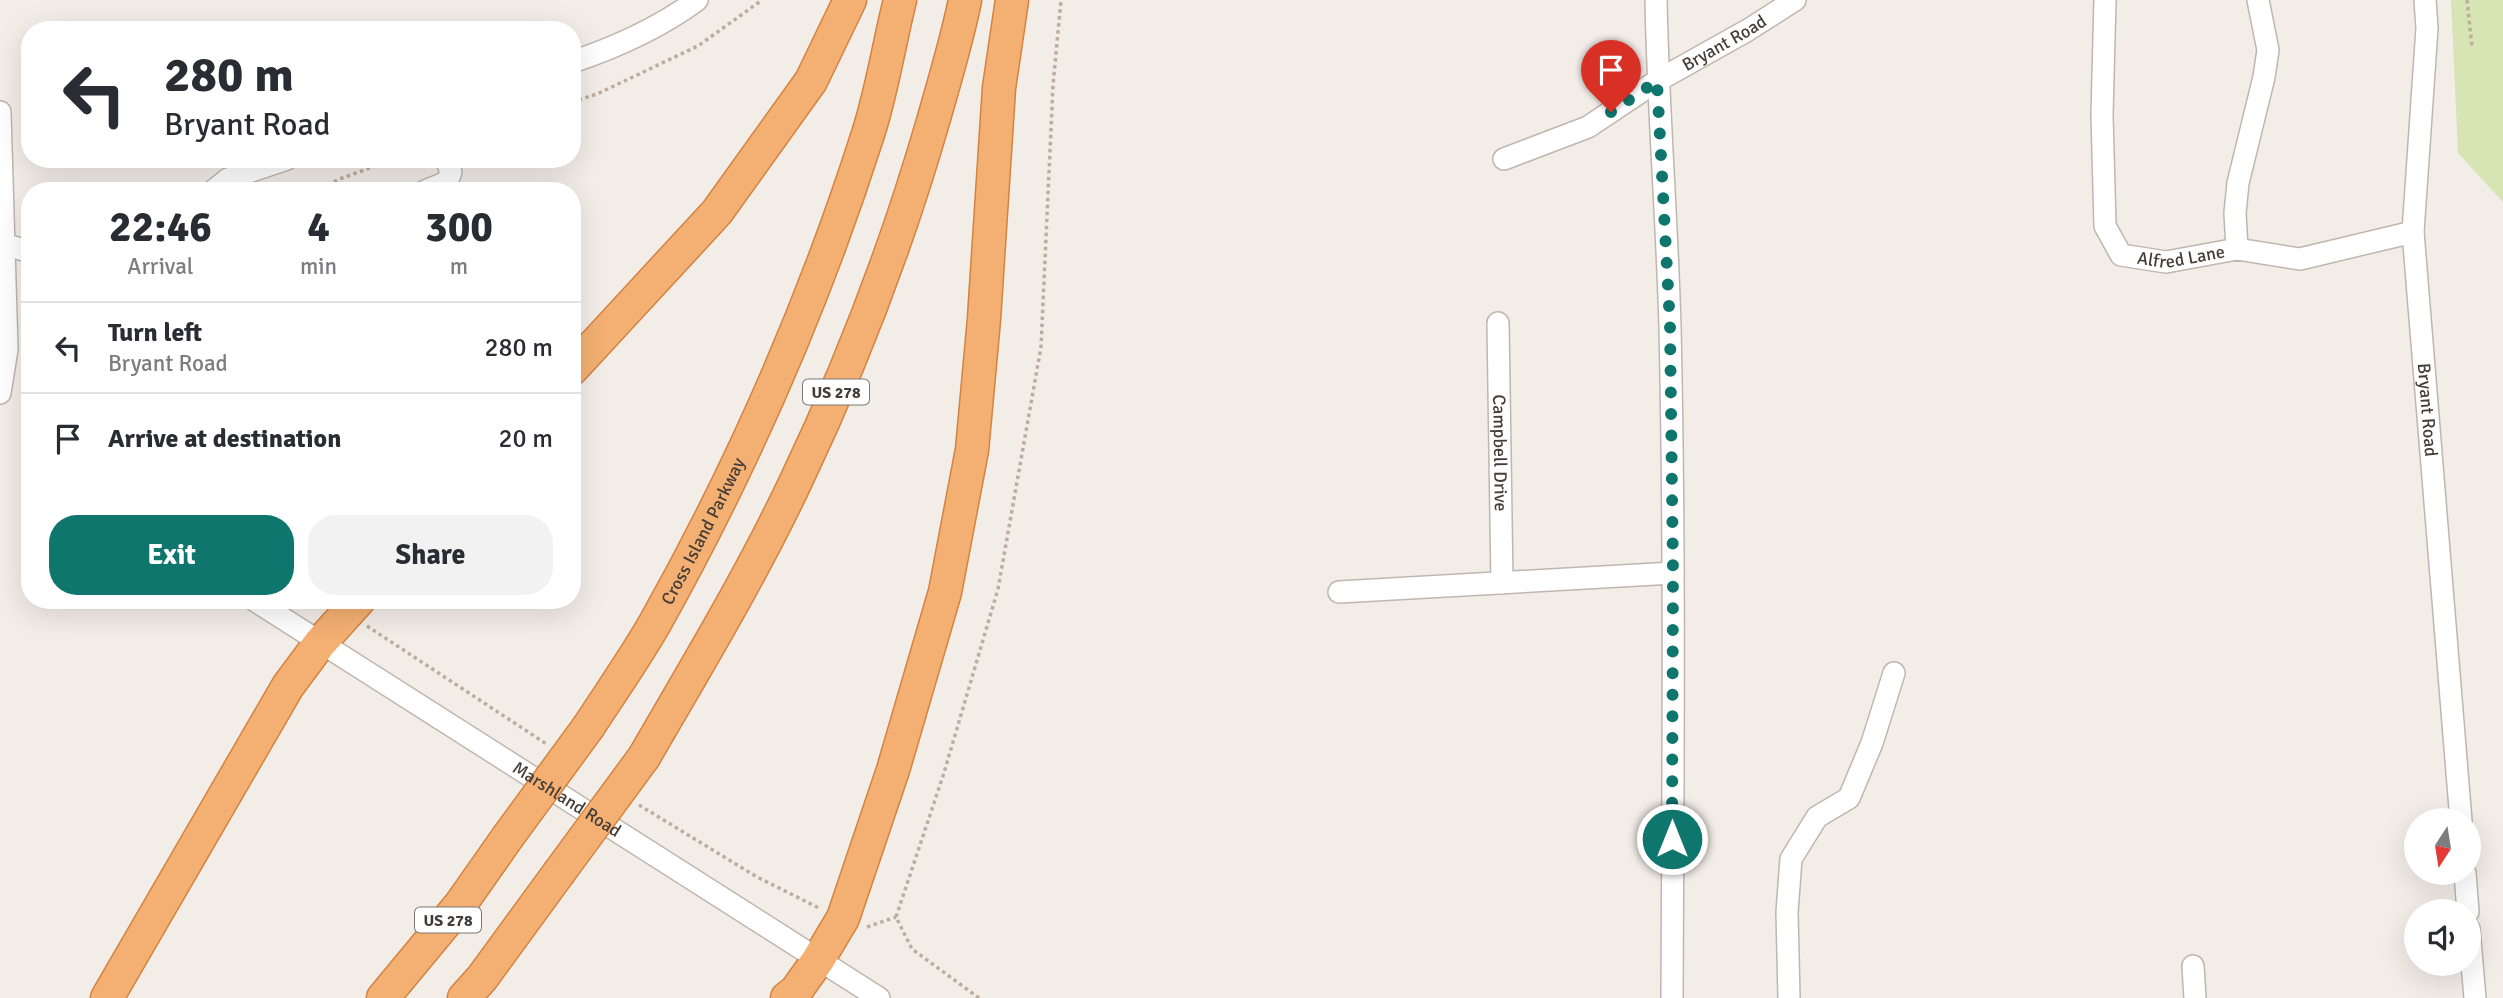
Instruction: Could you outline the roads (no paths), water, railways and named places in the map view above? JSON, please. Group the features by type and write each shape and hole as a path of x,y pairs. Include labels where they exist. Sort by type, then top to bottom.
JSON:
{"highway":[{"path":"581,359 717,212 811,81 850,0"},
{"name":"Cross Island Parkway","path":"383,998 460,905 589,726 654,624 726,485 779,372 830,242 869,131 900,0"},
{"name":"US 278","path":"464,998 482,978 643,757 737,596 794,484 844,373 910,199 959,31 965,0"},
{"path":"787,998 796,991 818,960 843,918 889,783 947,579 972,450 984,319 999,88 1012,0"},
{"path":"107,998 288,686 320,643 351,609"}],"street":[{"path":"581,59 668,22 697,0"},
{"path":"1656,0 1657,81 1670,325 1673,573 1672,998"},
{"name":"Bryant Road","path":"1504,159 1588,127 1657,81 1795,0"},
{"name":"Alfred Lane","path":"2105,0 2102,115 2105,226 2121,255 2166,262 2237,249 2300,259 2413,232"},
{"path":"2237,249 2235,213 2238,183 2268,50 2258,0"},
{"name":"Bryant Road","path":"2425,0 2427,28 2413,232 2460,808"},
{"path":"0,112 6,349 0,393"},
{"path":"224,182 260,168"},
{"path":"4,244 21,250"},
{"name":"Campbell Drive","path":"1498,323 1502,583"},
{"path":"1339,593 1673,573"},
{"name":"Marshland Road","path":"268,609 879,998"},
{"path":"1789,998 1787,912 1791,859 1817,817 1849,797 1872,743 1894,673"},
{"path":"2193,966 2195,998"},
{"path":"2473,976 2475,998"}]}
